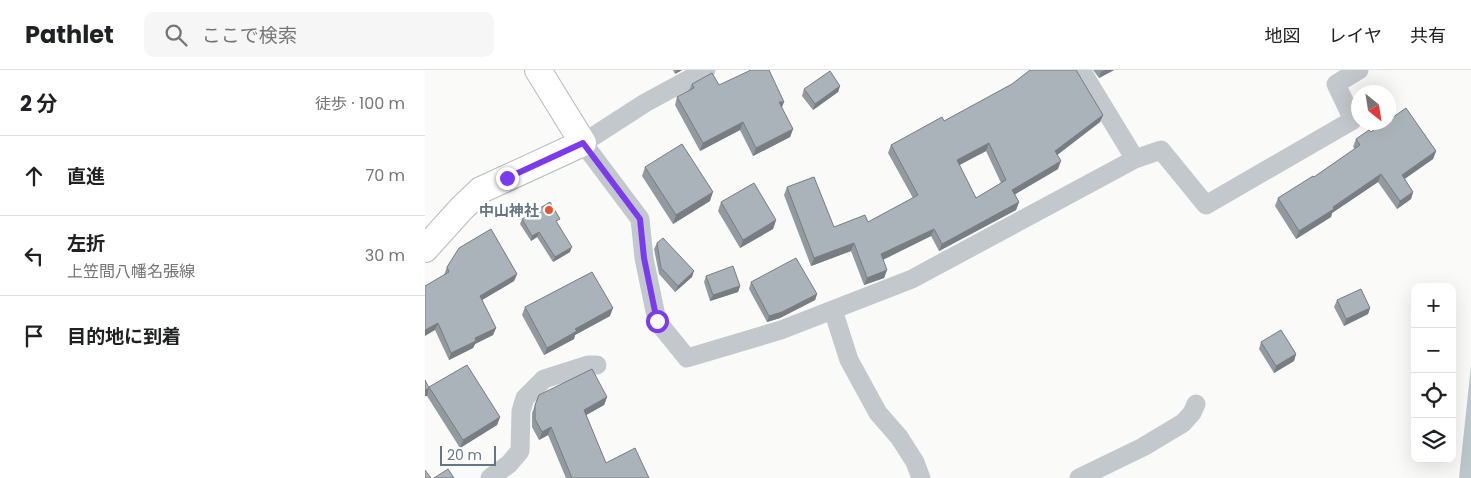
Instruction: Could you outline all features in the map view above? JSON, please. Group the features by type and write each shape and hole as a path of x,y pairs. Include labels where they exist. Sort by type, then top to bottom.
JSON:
{"main road":[{"path":"425,249 481,190 583,143 538,70"}],"street":[{"path":"706,70 645,103 583,143 640,219 644,258 657,321 687,358 781,330 912,279 1135,158 1161,150 1206,205 1353,120 1336,84 1359,70"},
{"path":"1081,70 1135,158"},
{"path":"833,310 849,360 878,413 899,436 915,462 921,478"},
{"path":"490,478 509,464 520,451 521,411 525,398 544,380 589,365 597,365"},
{"path":"1079,478 1143,448 1183,423 1192,413 1196,404"}],"shaded area":[{"path":"1471,366 1471,478 1459,478"}],"building":[{"path":"751,70 769,70 784,102 779,102 793,129 756,148 743,122 703,143 677,97 694,88 692,84 712,73 719,85"},
{"path":"1030,70 1076,70 1103,115 1055,151 1061,161 1012,190 1019,202 942,244 934,229 881,254 887,270 867,278 854,243 814,258 787,187 814,177 834,227 865,215 868,222 918,195 891,145 942,117 944,121 1012,84","holes":["989,143 1006,180 976,198 957,160"]},
{"path":"830,71 840,86 815,104 804,89"},
{"path":"1406,108 1436,151 1402,175 1413,192 1400,201 1381,174 1333,207 1334,209 1299,231 1278,198 1314,177 1360,145 1356,139 1369,130 1371,132 1374,130 1396,130 1396,115"},
{"path":"682,144 713,192 676,215 645,167"},
{"path":"754,183 776,220 743,240 721,202"},
{"path":"550,202 560,219 556,221 572,247 555,257 539,232 532,236 522,219"},
{"path":"491,229 517,274 480,296 496,328 475,338 476,341 451,353 438,323 425,330 425,286 449,272 447,267 459,248"},
{"path":"663,238 694,271 678,286 661,268 657,243"},
{"path":"796,258 817,294 782,312 769,316 751,282"},
{"path":"733,266 740,286 713,295 706,276"},
{"path":"592,272 613,308 575,329 577,331 547,348 525,307"},
{"path":"1361,289 1370,308 1346,319 1337,300"},
{"path":"1281,330 1296,354 1276,366 1261,342"},
{"path":"467,365 500,417 463,440 429,387"},
{"path":"592,369 607,397 584,410 606,463 635,448 649,478 572,478 551,427 542,432 535,419 535,405 539,395"},
{"path":"425,380 429,388 425,390"},
{"path":"448,469 454,478 434,478"},
{"path":"425,470 431,478 425,478"}],"place":[{"name":"中山神社","path":"549,210"}],"route":[{"path":"507,178 583,143 640,219 644,258 657,321"}]}
